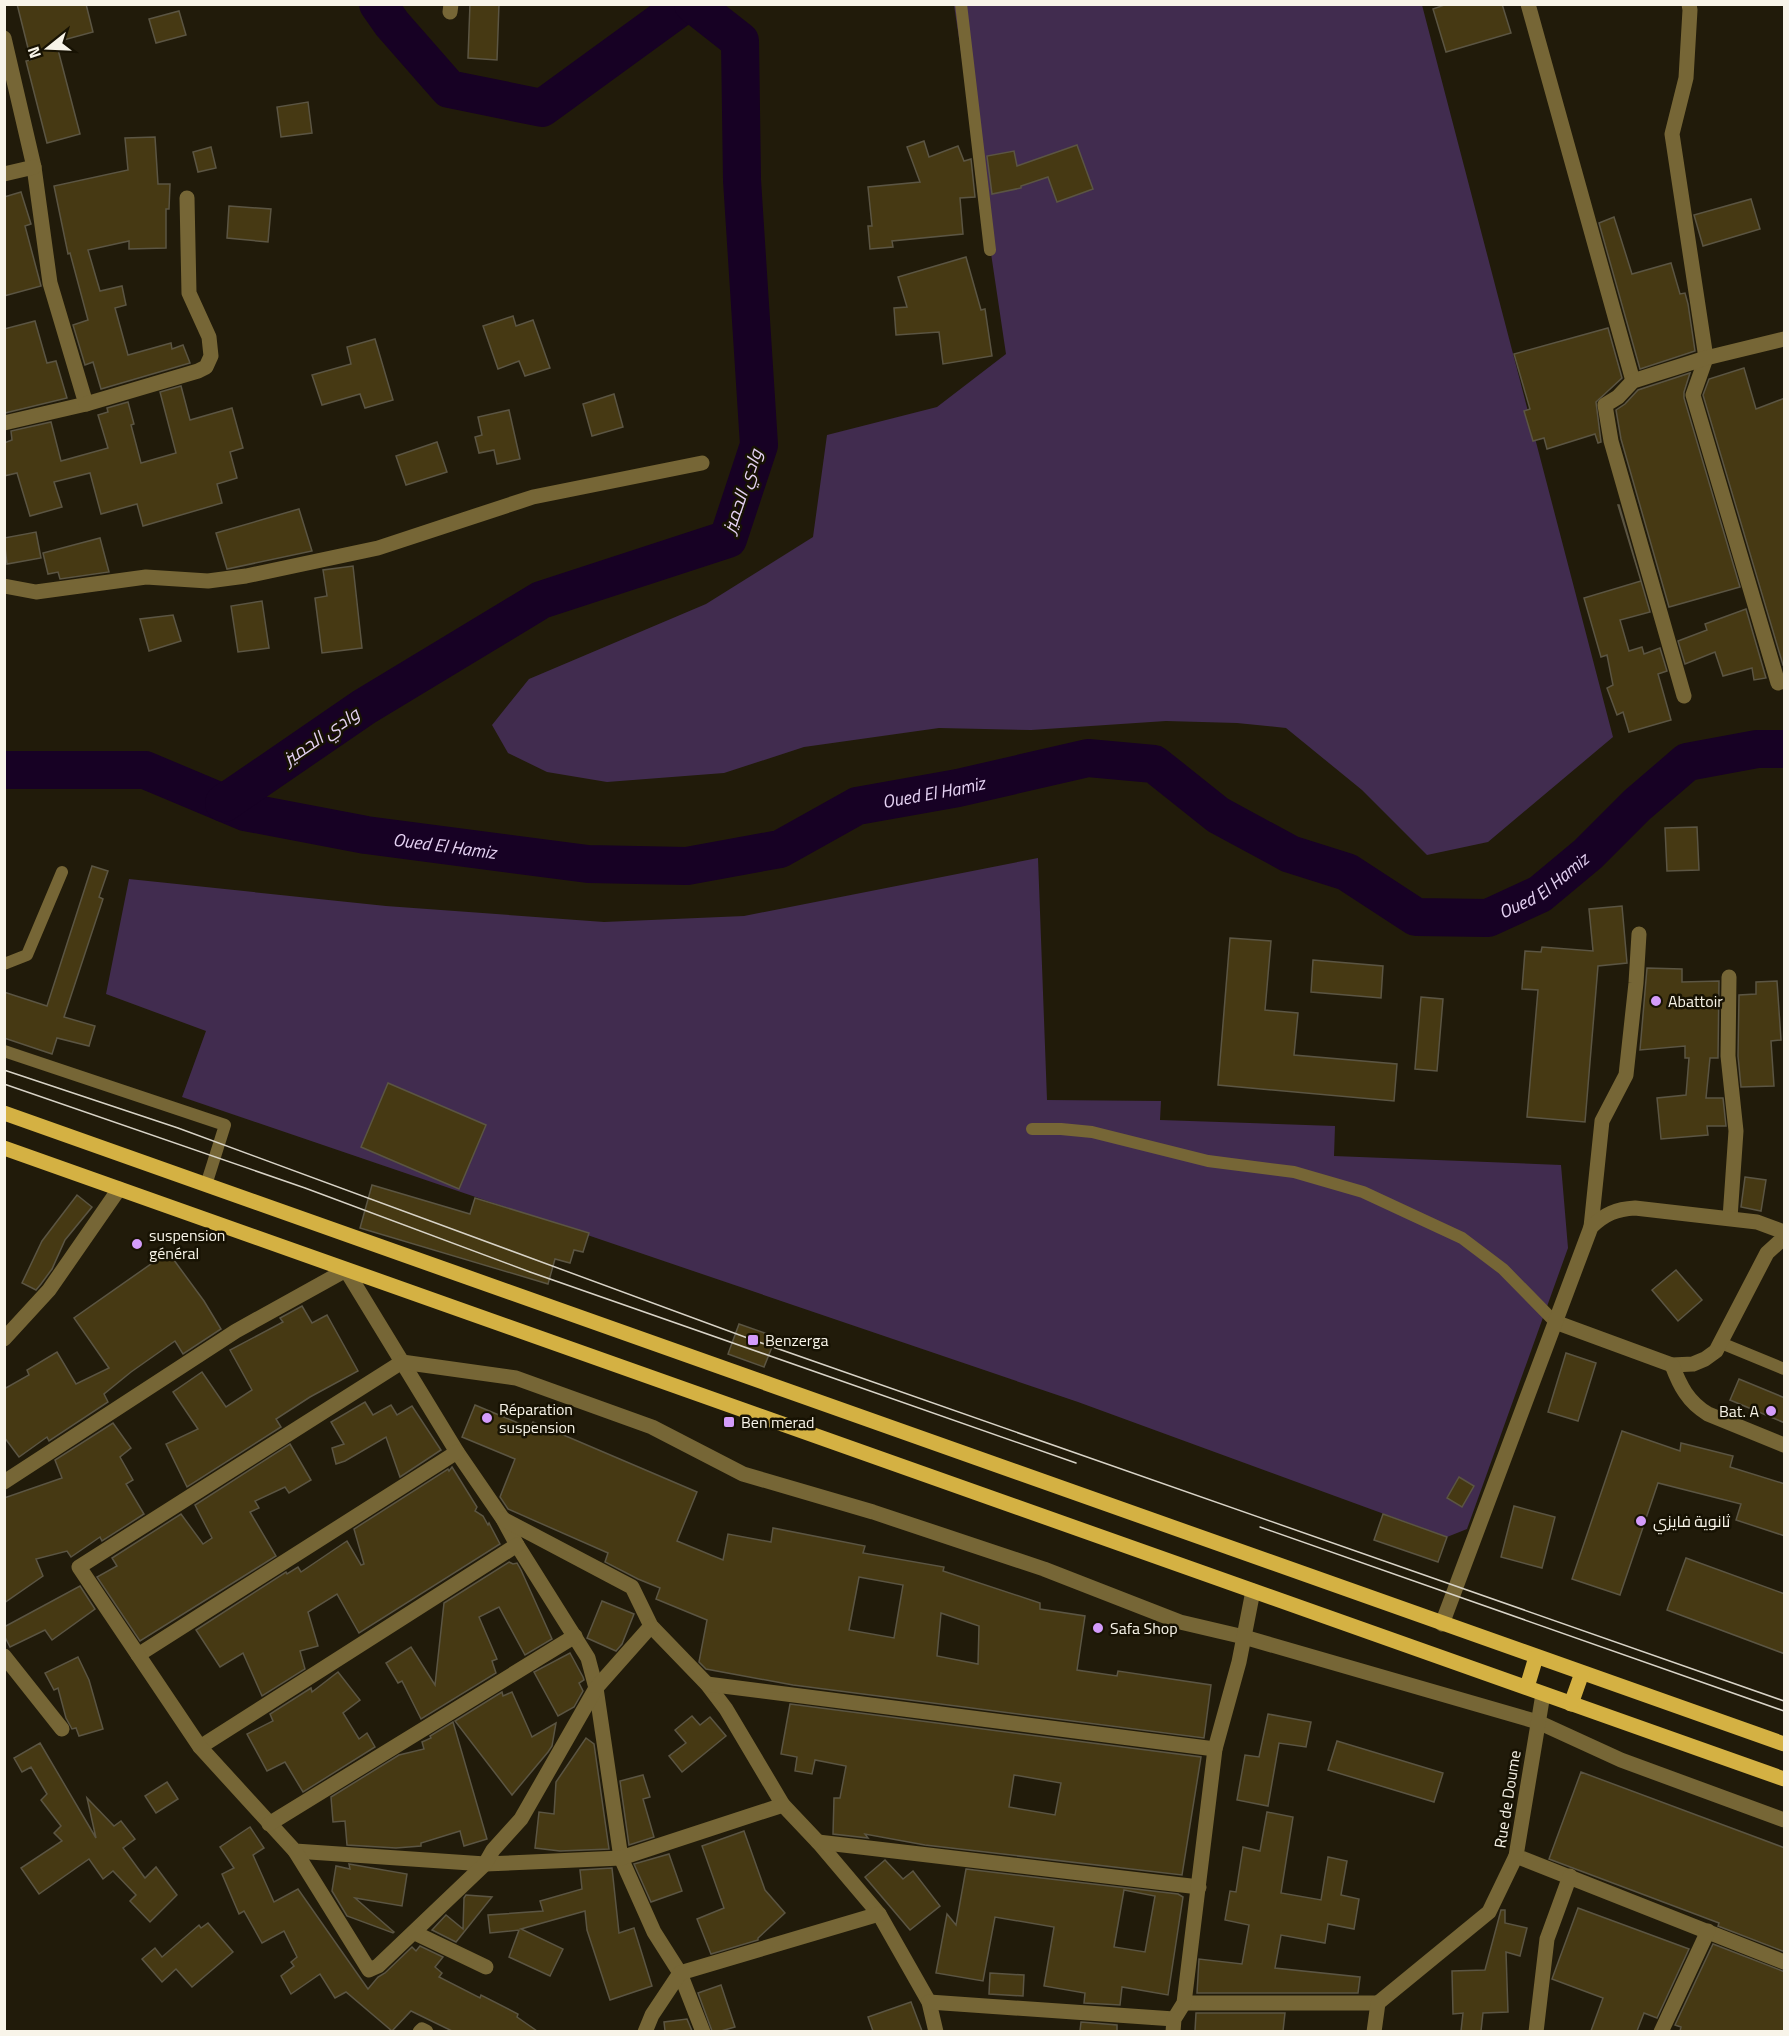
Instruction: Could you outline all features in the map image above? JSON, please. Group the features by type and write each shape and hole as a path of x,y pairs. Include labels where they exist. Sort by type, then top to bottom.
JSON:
{"main road":[{"path":"4,1113 1785,1744"},
{"path":"4,1148 1785,1779"},
{"path":"1527,1687 1536,1657"},
{"path":"1571,1704 1582,1673"}],"street":[{"path":"1528,4 1633,381"},
{"path":"1689,4 1686,78 1672,134 1706,358 1693,395 1778,682 1785,681"},
{"path":"4,38 7,63 34,167 50,283 86,404"},
{"path":"4,174 34,167"},
{"path":"4,423 86,404 206,367 211,356 209,337 189,293 187,198"},
{"path":"1684,696 1611,441 1605,405 1618,397 1633,381 1706,358 1785,339"},
{"path":"4,586 36,592 146,577 208,581 246,576 378,548 533,498 702,463"},
{"path":"1442,1624 1590,1227 1602,1121 1626,1076 1639,934"},
{"path":"1729,976 1728,1056 1736,1131 1730,1218"},
{"path":"4,1339 49,1290 119,1189"},
{"path":"1590,1227 1602,1217 1618,1209 1635,1208 1757,1221 1785,1232"},
{"path":"1555,1322 1672,1365 1694,1364 1716,1351 1767,1253 1785,1239"},
{"path":"4,1482 237,1331 346,1269 457,1452 503,1519 588,1658 596,1688 621,1858 654,1932 680,1974 703,2031"},
{"path":"651,1626 596,1688 521,1819 493,1850 485,1864 415,1933 378,1966 369,1970 295,1851 200,1747 79,1567 402,1362 516,1378 652,1427 743,1474 873,1512 1044,1569 1180,1622 1244,1637 1538,1722 1621,1761 1785,1820"},
{"path":"1672,1365 1686,1396 1697,1408 1785,1445"},
{"path":"138,1655 457,1452"},
{"path":"503,1519 632,1587 651,1626 707,1684 726,1709 783,1804 819,1842 879,1914 929,2002 936,2031"},
{"path":"200,1747 517,1545"},
{"path":"929,2002 1174,2025 1184,2003 1215,1749 1244,1637 1253,1591"},
{"path":"269,1824 575,1636"},
{"path":"4,1656 62,1729"},
{"path":"707,1684 1215,1749"},
{"name":"Rue de Doume","path":"1378,2003 1489,1912 1516,1856 1543,1694"},
{"path":"295,1851 485,1864 621,1858 783,1804"},
{"path":"819,1842 1198,1887"},
{"path":"1516,1856 1785,1962"},
{"path":"1536,2031 1547,1939 1570,1876"},
{"path":"645,2031 652,2015 680,1974 879,1914"},
{"path":"1661,2031 1708,1931"},
{"path":"415,1933 486,1967"},
{"path":"1184,2003 1378,2003 1374,2031"},
{"path":"420,2031 426,2031"}],"lane":[{"path":"961,4 990,250"},
{"path":"4,964 27,955 62,872"},
{"path":"4,1051 225,1125 206,1185"},
{"path":"1032,1129 1092,1132 1208,1161 1294,1172 1363,1192 1462,1238 1503,1269 1555,1322"},
{"path":"1721,1343 1785,1370"}],"shaded area":[{"path":"954,5 1422,5 1613,737 1488,842 1427,855 1362,790 1286,728 1237,723 1166,721 1031,730 939,728 804,747 724,773 607,782 547,772 508,753 492,725 529,679 706,604 813,537 827,435 937,407 1006,354"},
{"path":"1038,858 1047,1100 1161,1101 1160,1120 1335,1126 1334,1156 1561,1165 1568,1248 1467,1529 1447,1537 1078,1402 182,1097 206,1031 106,994 129,879 386,906 604,922 744,916"}],"building":[{"path":"17,4 86,4 93,32 56,42 80,134 47,143 26,61 31,60"},
{"path":"470,4 499,4 497,60 468,58"},
{"path":"1447,4 1502,4 1511,33 1446,52 1433,9"},
{"path":"179,11 186,35 156,43 149,19"},
{"path":"308,102 312,133 281,137 277,107"},
{"path":"155,137 158,184 170,184 169,209 166,209 166,248 129,249 129,241 88,250 100,291 122,286 126,305 115,308 128,355 171,343 172,349 183,345 190,363 101,389 93,362 85,365 73,325 88,320 70,253 68,254 54,186 128,170 125,138"},
{"path":"924,141 929,157 958,146 964,161 971,159 975,197 960,198 963,234 892,241 893,247 870,249 868,226 872,226 868,187 920,182 907,147"},
{"path":"1077,145 1093,189 1057,202 1048,177 1021,186 1021,188 992,194 987,156 1014,151 1017,166"},
{"path":"211,147 216,168 198,172 193,152"},
{"path":"21,192 31,224 25,226 41,286 4,296 4,197"},
{"path":"1751,199 1760,229 1703,246 1694,215"},
{"path":"229,206 271,209 268,242 227,238"},
{"path":"1614,217 1632,274 1671,263 1680,294 1685,293 1688,304 1695,351 1640,369 1599,223"},
{"path":"966,257 981,310 985,309 992,356 943,364 939,332 896,335 894,308 907,307 898,277"},
{"path":"513,316 516,326 533,320 550,368 525,376 519,361 498,369 483,326"},
{"path":"35,321 47,363 56,361 67,398 5,413 4,329"},
{"path":"1608,328 1622,378 1596,402 1601,442 1598,443 1595,434 1547,449 1544,438 1533,441 1524,411 1530,409 1514,354"},
{"path":"375,339 393,400 365,408 360,394 322,405 312,375 351,364 347,347"},
{"path":"1744,368 1756,409 1785,398 1785,664 1783,665 1703,395 1709,379"},
{"path":"1690,373 1684,398 1740,587 1669,607 1621,439 1616,410 1638,390"},
{"path":"181,386 190,420 232,408 243,448 230,452 237,478 217,484 222,503 143,526 137,504 101,514 90,473 54,482 62,507 30,516 17,473 4,476 4,443 12,440 11,431 51,422 61,461 108,448 98,415 108,412 107,408 128,402 134,424 131,425 141,463 176,453 160,392"},
{"path":"614,394 623,427 592,436 583,404"},
{"path":"509,410 520,459 497,464 494,450 479,453 475,437 482,435 478,417"},
{"path":"437,442 447,472 406,485 396,456"},
{"path":"1619,505 1650,612 1620,620 1629,651 1642,647 1644,654 1660,648 1667,671 1658,674 1671,720 1629,732 1623,712 1617,715 1607,688 1613,685 1607,655 1601,657 1584,598 1641,581"},
{"path":"299,509 312,551 227,569 216,533"},
{"path":"36,532 41,558 7,564 4,538"},
{"path":"100,538 109,572 60,579 58,572 48,574 43,553"},
{"path":"353,566 362,648 322,653 315,598 327,596 323,570"},
{"path":"262,601 269,648 238,652 231,606"},
{"path":"1746,609 1766,678 1754,680 1752,668 1723,676 1715,652 1685,664 1678,641 1707,630 1705,624"},
{"path":"173,615 181,641 149,651 140,619"},
{"path":"1697,827 1699,870 1667,871 1665,828"},
{"path":"92,866 108,871 99,897 103,899 64,1017 95,1026 89,1046 57,1038 52,1054 4,1038 4,992 47,1006"},
{"path":"1622,906 1627,963 1598,966 1585,1122 1527,1117 1538,990 1522,989 1525,951 1541,952 1542,947 1593,951 1589,909"},
{"path":"1230,938 1271,941 1265,1010 1298,1013 1294,1055 1397,1064 1394,1101 1218,1085"},
{"path":"1313,960 1383,966 1381,998 1311,992"},
{"path":"1647,968 1682,969 1682,982 1719,981 1718,1058 1710,1058 1706,1098 1723,1098 1726,1126 1707,1126 1708,1135 1661,1139 1657,1098 1686,1095 1689,1058 1685,1058 1685,1046 1640,1050"},
{"path":"1777,981 1781,1040 1771,1041 1774,1086 1741,1087 1738,1056 1739,995 1756,994 1756,982"},
{"path":"1421,997 1443,999 1437,1071 1415,1069"},
{"path":"388,1083 486,1125 459,1189 361,1147"},
{"path":"1745,1177 1766,1180 1761,1211 1741,1207"},
{"path":"372,1185 470,1214 475,1198 589,1233 583,1252 574,1250 570,1263 555,1259 548,1284 360,1228"},
{"path":"77,1195 92,1207 65,1240 52,1269 36,1290 22,1283 42,1241"},
{"path":"168,1252 204,1301 221,1329 183,1354 175,1341 104,1394 108,1402 49,1441 47,1437 19,1457 4,1437 4,1389 29,1375 27,1370 57,1352 76,1384 109,1368 74,1318"},
{"path":"1676,1270 1702,1300 1678,1321 1652,1290"},
{"path":"302,1306 312,1323 327,1315 358,1371 310,1397 276,1419 281,1427 187,1487 166,1444 198,1429 173,1392 202,1372 226,1407 252,1390 230,1350 283,1322 280,1318"},
{"path":"739,1324 776,1337 764,1367 728,1354"},
{"path":"1566,1353 1596,1363 1578,1421 1548,1412"},
{"name":"Bat. A","path":"1739,1379 1785,1398 1785,1423 1730,1400"},
{"path":"365,1402 373,1415 391,1405 397,1415 412,1406 441,1450 400,1477 386,1437 336,1464 332,1448 344,1444 331,1422"},
{"path":"475,1405 530,1428 533,1422 697,1492 677,1541 723,1560 728,1534 771,1542 773,1528 865,1546 863,1553 944,1567 943,1571 1040,1603 1040,1609 1085,1616 1077,1670 1117,1676 1118,1671 1211,1685 1204,1738 793,1685 706,1669 699,1662 707,1620 656,1599 660,1588 605,1562 608,1553 508,1509 500,1497 515,1459 462,1437","holes":["859,1577 903,1585 894,1638 849,1630","941,1613 979,1626 978,1664 937,1656"]},
{"path":"113,1423 131,1448 120,1457 133,1480 126,1484 144,1514 102,1541 100,1537 71,1557 67,1551 36,1559 43,1576 4,1603 4,1498 62,1478 55,1460"},
{"path":"1622,1431 1680,1451 1681,1443 1733,1456 1730,1467 1785,1484 1785,1536 1736,1520 1741,1504 1658,1483 1620,1595 1572,1579"},
{"path":"290,1444 311,1480 289,1493 285,1487 255,1501 259,1508 250,1512 276,1556 140,1641 97,1577 117,1566 112,1558 181,1514 203,1544 212,1538 195,1505"},
{"path":"452,1467 477,1507 475,1511 483,1516 488,1525 489,1523 500,1544 359,1633 337,1594 308,1612 318,1646 300,1651 305,1669 262,1696 243,1653 220,1667 196,1630 286,1572 287,1574 298,1567 301,1572 347,1541 361,1565 364,1564 354,1529"},
{"path":"1459,1477 1474,1486 1462,1507 1447,1498"},
{"path":"1514,1506 1555,1517 1542,1568 1501,1557"},
{"path":"1383,1514 1447,1537 1438,1562 1374,1540"},
{"path":"1686,1558 1785,1594 1785,1654 1667,1610"},
{"path":"509,1562 517,1563 521,1570 552,1639 525,1655 499,1607 479,1617 497,1659 492,1661 496,1673 421,1719 402,1681 398,1683 386,1663 411,1647 435,1685 444,1603"},
{"path":"80,1586 95,1609 52,1640 45,1630 10,1647 4,1635 4,1627"},
{"path":"602,1601 634,1614 622,1644 616,1651 587,1638"},
{"path":"570,1653 583,1677 584,1680 579,1683 583,1691 574,1707 558,1716 534,1672"},
{"path":"78,1657 89,1680 103,1729 79,1736 76,1728 72,1729 66,1718 58,1688 54,1690 45,1673"},
{"path":"338,1672 360,1700 343,1713 359,1739 367,1733 375,1747 303,1792 285,1762 267,1771 247,1734 273,1721 270,1714 311,1688 312,1692"},
{"path":"502,1692 503,1696 512,1692 532,1737 556,1723 552,1746 512,1795 455,1721"},
{"path":"790,1704 1201,1757 1182,1875 925,1845 865,1834 868,1838 833,1834 834,1798 840,1798 846,1766 815,1760 812,1774 795,1771 797,1757 781,1754","holes":["1014,1775 1061,1783 1055,1815 1009,1807"]},
{"path":"1268,1714 1311,1722 1306,1747 1279,1743 1268,1806 1237,1800 1245,1755 1259,1757"},
{"path":"692,1716 700,1725 710,1717 726,1736 682,1772 669,1756 686,1743 675,1730"},
{"path":"453,1722 487,1839 464,1846 460,1831 421,1843 421,1846 396,1848 347,1845 345,1821 333,1822 331,1797 399,1755 424,1749 422,1742"},
{"path":"586,1738 594,1744 609,1849 560,1851 535,1848 539,1812 554,1814 556,1782"},
{"path":"1337,1741 1443,1773 1434,1802 1328,1770"},
{"path":"40,1743 96,1838 87,1798 114,1826 121,1821 135,1839 123,1848 145,1878 156,1867 177,1895 150,1922 130,1901 136,1895 113,1871 103,1879 89,1859 39,1894 21,1868 62,1841 54,1833 61,1826 41,1800 47,1794 31,1767 22,1772 14,1758"},
{"path":"1581,1772 1785,1848 1785,1952 1718,1926 1719,1923 1549,1859"},
{"path":"643,1775 650,1797 643,1799 654,1837 629,1845 620,1781"},
{"path":"167,1782 178,1799 156,1813 145,1796"},
{"path":"1267,1812 1293,1817 1281,1893 1321,1900 1328,1857 1347,1861 1341,1895 1359,1899 1354,1929 1328,1924 1325,1943 1281,1935 1275,1968 1360,1977 1358,1993 1197,1993 1199,1959 1242,1964 1249,1925 1225,1920 1230,1891 1236,1892 1243,1847 1260,1851"},
{"path":"250,1827 264,1848 253,1855 274,1902 298,1889 368,1989 412,1947 416,1951 420,1946 443,1957 435,1967 442,1973 439,1977 518,2014 517,2017 537,2031 452,2031 411,2011 392,2031 346,1992 335,1998 320,1974 291,1994 281,1976 294,1966 291,1962 297,1957 284,1931 262,1943 244,1911 239,1914 222,1874 234,1868 220,1847"},
{"path":"744,1831 765,1890 785,1913 758,1940 711,1954 697,1919 724,1908 702,1846"},
{"path":"669,1854 682,1891 651,1902 634,1864"},
{"path":"885,1860 903,1879 913,1871 940,1906 910,1930 865,1877"},
{"path":"349,1864 407,1874 402,1906 355,1898 393,1933 347,1916 332,1891 336,1866 350,1869"},
{"path":"612,1868 619,1933 634,1928 652,1986 610,2000 587,1930 585,1911 521,1929 563,1949 550,1976 509,1957 519,1930 490,1933 488,1915 543,1911 540,1901 582,1889 580,1870"},
{"path":"966,1869 1178,1894 1183,1897 1168,1995 1122,1987 1120,2005 1084,2003 1085,1993 1044,1986 1054,1927 995,1917 983,1981 936,1973 947,1914 956,1925","holes":["1124,1890 1155,1896 1145,1952 1114,1947"]},
{"path":"466,1895 492,1897 456,1942 432,1930 446,1915 463,1929"},
{"path":"1578,1908 1689,1949 1657,2018 1644,2013 1637,2031 1591,2031 1603,1998 1552,1979"},
{"path":"1501,1910 1505,1910 1505,1923 1527,1928 1520,1956 1506,1952 1508,2012 1483,2013 1481,2031 1461,2031 1463,2013 1453,2014 1452,1971 1485,1970"},
{"path":"208,1923 233,1952 192,1987 176,1969 162,1982 142,1959 155,1948 162,1957 199,1925 201,1928"},
{"path":"1713,1944 1785,1972 1785,2031 1680,2031 1681,2027 1675,2025"},
{"path":"990,1973 1024,1975 1023,1996 989,1994"},
{"path":"721,1985 735,2027 712,2031 698,1993"},
{"path":"911,2002 922,2031 873,2031 868,2017"},
{"path":"1196,2013 1285,2013 1283,2031 1195,2031"},
{"path":"687,2019 692,2031 665,2031 664,2022"},
{"path":"1081,2022 1117,2025 1117,2031 1080,2031"}],"waterway":[{"name":"وادي الحميز","path":"378,4 392,24 449,89 542,108 685,4"},
{"name":"وادي الحميز","path":"224,803 364,707 541,600 728,539 759,445 742,180 740,41 693,4"},
{"name":"Oued El Hamiz","path":"4,770 145,770 245,812 366,835 588,864 687,866 780,849 857,806 958,788 1088,758 1154,764 1218,815 1290,854 1347,872 1416,917 1488,918 1540,894 1588,854 1637,805 1687,762 1757,749 1784,749"}],"tram line":[{"path":"4,1070 178,1128 753,1340 1784,1701"},
{"path":"4,1084 305,1188 530,1272 1076,1463"},
{"path":"1260,1527 1784,1711"}],"place":[{"name":"Abattoir","path":"1656,1001"},
{"name":"suspension général","path":"137,1244"},
{"name":"Benzerga","path":"753,1340"},
{"name":"Bat. A","path":"1771,1411"},
{"name":"Réparation suspension","path":"487,1418"},
{"name":"Ben merad","path":"729,1422"},
{"name":"ثانوية فايزي","path":"1641,1521"},
{"name":"Safa Shop","path":"1098,1628"}]}
